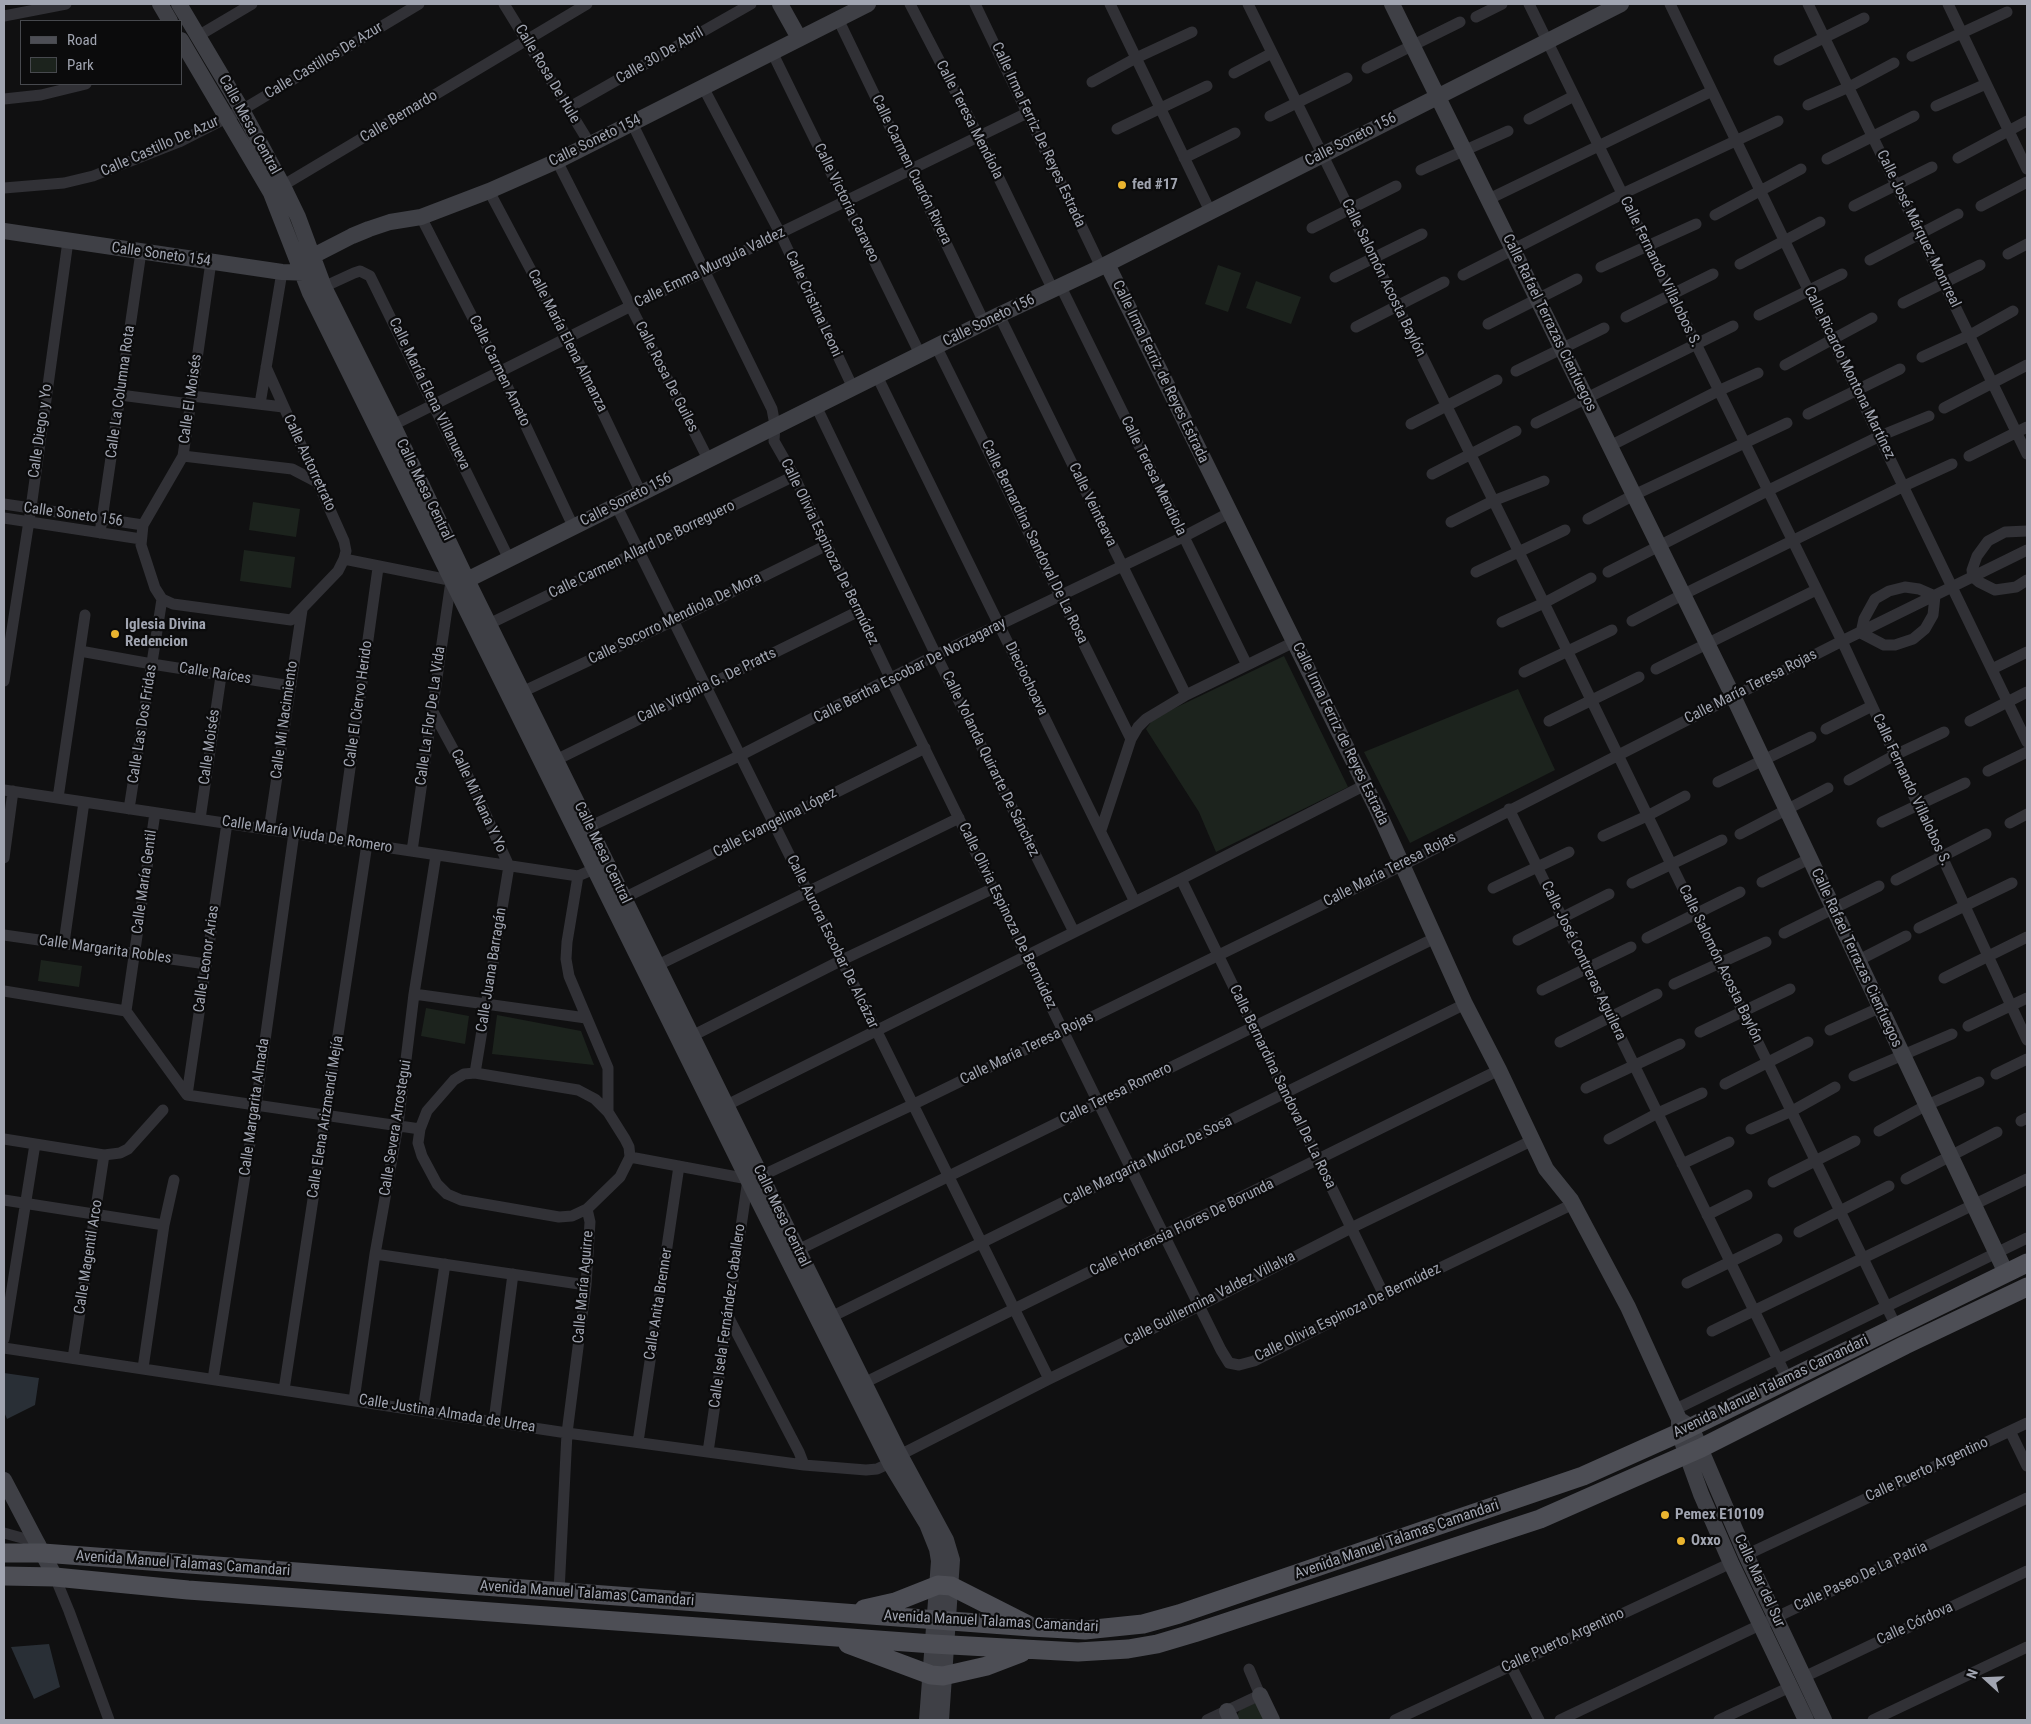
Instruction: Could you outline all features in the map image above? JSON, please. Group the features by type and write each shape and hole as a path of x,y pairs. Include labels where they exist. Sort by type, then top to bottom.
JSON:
{"main road":[{"name":"Avenida Manuel Talamas Camandari","path":"4,1553 40,1548 92,1557 830,1614 1031,1627 1085,1630 1143,1624 1179,1614 1583,1476 1681,1422 1788,1380 2027,1263"},
{"name":"Avenida Manuel Talamas Camandari","path":"4,1576 54,1577 188,1590 828,1637 1030,1650 1086,1652 1128,1649 1157,1644 1194,1633 1533,1522 1694,1451 1905,1345 2027,1287"},
{"path":"830,1614 879,1607 944,1586 1004,1612 1031,1627"},
{"path":"492,1611 545,1607 554,1601 559,1592"},
{"path":"828,1637 937,1675 988,1666 1030,1650"}],"street":[{"path":"4,16 66,4"},
{"path":"160,4 169,20"},
{"name":"Calle Mesa Central","path":"179,4 198,36 235,114 277,189 298,217 313,256 318,284 457,581 601,866 927,1524 933,1539 944,1586 937,1675 927,1720"},
{"path":"198,36 252,4"},
{"name":"Calle Castillos De Azur","path":"235,114 419,4"},
{"name":"Calle Rosa De Hule","path":"504,4 590,144"},
{"name":"Calle Bernardo","path":"277,189 587,4"},
{"name":"Calle 30 De Abril","path":"568,108 751,4"},
{"path":"780,4 800,38"},
{"name":"Calle Soneto 154","path":"313,256 369,229 390,222 421,217 489,191 590,144 868,4"},
{"name":"Calle Teresa Mendiola","path":"910,4 1057,288 1247,665"},
{"name":"Calle Irma Ferriz De Reyes Estrada","path":"975,4 1027,113 1104,265"},
{"path":"1110,4 1210,211"},
{"name":"Calle Salomón Acosta Baylón","path":"1248,4 1544,603 1896,1326"},
{"name":"Calle Rafael Terrazas Cienfuegos","path":"1392,4 1732,696 1925,1106 2006,1273"},
{"path":"1476,17 1502,4"},
{"name":"Calle Fernando Villalobos S.","path":"1529,4 1842,641 2027,1040"},
{"name":"Calle Soneto 156","path":"457,581 509,559 991,318 1104,265 1438,96 1548,43 1621,4"},
{"name":"Calle Ricardo Montona Martínez","path":"1670,4 2027,742"},
{"name":"Calle José Márquez Monrreal","path":"1808,4 1992,382 2022,430 2027,454"},
{"path":"1948,4 2027,170"},
{"path":"1912,56 2007,12"},
{"path":"1779,60 1825,39 1864,18"},
{"name":"Calle Carmen Cuarón Rivera","path":"838,19 911,170 991,318"},
{"path":"1367,68 1460,22"},
{"path":"1092,82 1136,58 1192,32"},
{"name":"Calle Mesa Central","path":"182,43 235,114"},
{"name":"Calle Victoria Caraveo","path":"772,52 920,354"},
{"path":"1234,73 1272,53"},
{"path":"1808,105 1894,64"},
{"path":"1270,116 1346,78"},
{"path":"1936,106 1986,84"},
{"path":"4,99 41,95 82,85"},
{"path":"1117,128 1207,86"},
{"name":"Calle Cristina Leoni","path":"703,87 780,233 853,388"},
{"path":"1489,199 1712,91"},
{"path":"1529,119 1574,96"},
{"name":"Calle Emma Murguía Valdez","path":"393,425 630,306 704,272 1027,113"},
{"name":"Calle Castillo De Azur","path":"4,188 64,183 93,176 179,142 235,114"},
{"path":"1827,159 1914,116"},
{"path":"1463,275 1622,194 1778,121"},
{"path":"1958,158 2027,121"},
{"name":"Calle Olivia Espinoza De Bermúdez","path":"632,123 772,410 776,425 774,440 794,476 891,680 1164,1236 1229,1363 1239,1365 1254,1361 1384,1295 1573,1204"},
{"path":"1421,170 1508,131"},
{"path":"1184,158 1235,133"},
{"name":"Calle Rosa De Guiles","path":"557,160 708,459"},
{"path":"1854,206 1932,167"},
{"path":"1715,215 1801,169"},
{"path":"1981,206 2027,182"},
{"path":"1312,228 1396,186"},
{"name":"Calle Mesa Central","path":"277,189 302,273"},
{"name":"Calle María Elena Almanza","path":"489,191 567,338 641,492"},
{"path":"1870,260 1958,214"},
{"name":"Calle Carmen Amato","path":"421,217 500,371 574,526"},
{"path":"1740,264 1820,222"},
{"path":"1601,267 1696,224"},
{"name":"Calle Soneto 154","path":"4,232 282,272 302,273 318,284"},
{"path":"1335,277 1422,234"},
{"name":"Calle Diego y Yo","path":"4,681 29,522 68,241"},
{"path":"2008,254 2027,244"},
{"name":"Calle La Columna Rota","path":"100,533 141,252"},
{"name":"Calle El Moisés","path":"143,525 183,456 211,262"},
{"name":"Calle Irma Ferriz de Reyes Estrada","path":"1104,265 1365,785 1465,1004 1500,1070 1546,1169 1573,1204"},
{"path":"1903,303 1980,266"},
{"name":"Calle María Elena Villanueva","path":"318,284 360,271 370,276 509,559"},
{"path":"260,404 282,272"},
{"path":"1626,317 1672,296 1713,274"},
{"path":"1759,315 1842,274"},
{"path":"1488,324 1577,279"},
{"path":"1356,327 1444,282"},
{"name":"Calle Mesa Central","path":"318,284 393,425 457,581 489,624 589,827 601,866 624,898 726,1105 755,1177 798,1250 864,1383 895,1459"},
{"path":"1922,357 1970,335 2013,311"},
{"name":"Calle Veinteava","path":"991,318 1122,566 1186,695"},
{"path":"1785,365 1872,318"},
{"path":"1536,423 1733,326"},
{"path":"1516,371 1604,328"},
{"name":"Calle Bernardina Sandoval De La Rosa","path":"936,346 1131,739"},
{"path":"1944,408 2027,365"},
{"name":"Calle Autorretrato","path":"266,367 344,541 346,551 344,559"},
{"path":"1808,414 1900,369"},
{"path":"1610,446 1718,391 1758,373"},
{"name":"Dieciochoava","path":"877,376 1135,902"},
{"path":"1411,424 1497,380"},
{"path":"120,395 283,407"},
{"name":"Calle Yolanda Quirarte De Sánchez","path":"816,406 936,655 1074,932"},
{"path":"1608,572 1658,545 1880,436 1929,416"},
{"path":"1588,519 1634,495 1788,422"},
{"path":"1969,456 2022,430"},
{"path":"1432,474 1516,431"},
{"path":"183,456 292,469 317,482"},
{"path":"1632,621 1952,464"},
{"name":"Calle Carmen Allard De Borreguero","path":"489,624 639,553 794,476"},
{"path":"1451,522 1493,501 1544,481"},
{"name":"Calle Soneto 156","path":"4,504 143,525"},
{"name":"Calle Aurora Escobar De Alcázar","path":"616,505 1049,1379"},
{"name":"Calle Bertha Escobar De Norzagaray","path":"589,827 739,756 891,680 936,655 1183,537 1229,513"},
{"name":"Calle Soneto 156","path":"4,518 141,539"},
{"path":"143,525 141,545 155,588 162,599 173,604 291,620 338,571 344,559 378,568 457,581"},
{"path":"1476,572 1565,530"},
{"path":"2027,531 2005,532 1988,541 1977,556 1972,570 1973,577 1984,586 1995,590 2016,587 2027,580"},
{"name":"Calle Socorro Mendiola De Mora","path":"522,692 673,621 827,545"},
{"name":"Calle María Teresa Rojas","path":"755,1177 912,1105 1403,865 1732,696 2027,550"},
{"name":"Calle El Ciervo Herido","path":"340,840 378,568"},
{"path":"1502,622 1544,603 1591,578"},
{"name":"Calle La Flor De La Vida","path":"412,851 432,710 457,581"},
{"path":"1912,587 1935,596 1934,610 1926,629 1913,639 1895,645 1884,645 1860,632 1870,606 1875,599 1889,591 1912,587"},
{"path":"1656,669 1816,590"},
{"name":"Calle Las Dos Fridas","path":"129,809 162,599"},
{"name":"Calle Mi Nacimiento","path":"269,830 302,610"},
{"name":"Calle Virginia G. De Pratts","path":"556,760 859,612"},
{"path":"58,798 86,615"},
{"path":"1524,672 1612,630"},
{"name":"Calle Irma Ferriz De Reyes Estrada","path":"1101,830 1131,739 1138,727 1146,719 1186,695 1294,642"},
{"name":"Calle Raíces","path":"80,651 221,676 291,686"},
{"path":"1992,669 2027,652"},
{"name":"Calle Moisés","path":"200,819 221,676"},
{"path":"1549,721 1639,677"},
{"path":"1970,721 2027,692"},
{"path":"1826,729 1872,706"},
{"name":"Calle Mi Nana Y Yo","path":"432,710 471,782 509,866"},
{"path":"1848,780 1894,755 1944,732"},
{"path":"1718,782 1812,737"},
{"name":"Calle Evangelina López","path":"624,898 925,748"},
{"path":"1988,772 2027,752"},
{"path":"1882,822 1965,783"},
{"path":"726,1105 1181,879 1365,785"},
{"path":"1740,834 1828,788"},
{"path":"4,858 9,791"},
{"name":"Calle María Viuda De Romero","path":"9,791 578,876 601,866"},
{"path":"1603,836 1685,796"},
{"path":"64,944 84,802"},
{"name":"Calle José Contreras Aguilera","path":"1509,809 1788,1380"},
{"name":"Calle María Gentil","path":"126,1011 155,813"},
{"path":"2010,822 2027,814"},
{"path":"658,965 960,818"},
{"name":"Calle Leonor Arias","path":"187,1094 227,823"},
{"name":"Calle Margarita Almada","path":"213,1379 256,1105 294,833"},
{"path":"1896,880 1986,834"},
{"path":"1632,882 1722,840"},
{"name":"Calle Elena Arizmendi Mejía","path":"284,1390 367,844"},
{"path":"1493,888 1569,852"},
{"name":"Calle Severa Arrostegui","path":"354,1400 375,1254 398,1126 414,994 436,855"},
{"path":"1762,882 1809,859"},
{"name":"Calle Juana Barragán","path":"475,1074 509,866"},
{"path":"578,876 566,959 569,976 608,1068 608,1112"},
{"name":"Calle Bernardina Sandoval De La Rosa","path":"1181,879 1284,1094 1384,1295"},
{"path":"1919,928 2012,883"},
{"path":"1784,933 1880,886"},
{"path":"692,1036 842,960 994,888"},
{"path":"1647,938 1740,892"},
{"path":"1518,940 1609,894"},
{"name":"Calle Margarita Robles","path":"4,935 206,964"},
{"path":"1858,961 1906,936"},
{"path":"1944,978 2027,937"},
{"name":"Calle Teresa Romero","path":"798,1250 1435,938"},
{"path":"1674,984 1766,942"},
{"path":"1542,990 1631,947"},
{"path":"1700,1032 1790,989"},
{"path":"4,991 126,1011 187,1094 420,1129"},
{"path":"414,994 586,1018"},
{"path":"1560,1042 1657,994"},
{"path":"1968,1026 2027,998"},
{"name":"Calle Margarita Muñoz De Sosa","path":"831,1317 1465,1004"},
{"path":"1830,1030 1879,1008"},
{"path":"1854,1076 1952,1034"},
{"path":"1724,1084 1808,1042"},
{"path":"1586,1088 1680,1044"},
{"path":"1996,1074 2027,1059"},
{"name":"Calle Hortensia Flores De Borunda","path":"864,1383 1500,1070"},
{"path":"587,1209 572,1216 559,1217 461,1200 447,1194 438,1184 422,1156 418,1143 420,1129 427,1111 454,1080 464,1074 475,1074 578,1090 596,1100 608,1112 629,1147 630,1158 755,1177"},
{"path":"1879,1130 1925,1106 1978,1082"},
{"path":"1751,1129 1792,1111 1835,1087"},
{"path":"1609,1139 1658,1113 1702,1093"},
{"path":"4,1139 104,1155 120,1153 128,1149 163,1110"},
{"path":"1906,1179 1997,1132"},
{"name":"Calle Guillermina Valdez Villalva","path":"895,1459 1049,1379 1532,1140"},
{"path":"1773,1182 1855,1140"},
{"path":"1682,1164 1729,1142"},
{"path":"4,1339 35,1144"},
{"name":"Calle Magentil Arco","path":"73,1358 104,1155"},
{"name":"Calle María Aguirre","path":"559,1592 567,1432 586,1285 590,1222 587,1209 620,1177 630,1158"},
{"name":"Calle Anita Brenner","path":"638,1442 679,1166"},
{"name":"Calle Isela Fernández Caballero","path":"708,1452 729,1318 755,1177"},
{"path":"1712,1332 2027,1179"},
{"path":"142,1368 164,1225 174,1180"},
{"path":"1799,1232 1889,1186"},
{"path":"1707,1215 1747,1195"},
{"path":"4,1200 164,1225"},
{"name":"Calle Mar del Sur","path":"1573,1204 1628,1307 1694,1451 1701,1494 1738,1559 1797,1682 1824,1720"},
{"path":"1681,1422 1778,1360 2027,1238"},
{"path":"1687,1283 1777,1239"},
{"path":"375,1254 586,1285"},
{"path":"423,1411 445,1264"},
{"path":"494,1421 514,1274"},
{"path":"729,1318 800,1452 804,1465"},
{"name":"Calle Justina Almada de Urrea","path":"4,1348 423,1411 804,1465 866,1470 878,1469 895,1459"},
{"name":"Calle Puerto Argentino","path":"1395,1720 2027,1423"},
{"path":"2010,1431 2027,1466"},
{"path":"4,1480 40,1548 70,1611 109,1720"},
{"name":"Calle Paseo De La Patria","path":"1560,1720 2027,1498"},
{"path":"4,1533 40,1548"},
{"name":"Calle Córdova","path":"1719,1720 2027,1571"},
{"path":"1873,1720 2027,1647"},
{"path":"1511,1666 1539,1720"},
{"path":"1249,1669 1272,1720"},
{"name":"Calle Mesa Central","path":"937,1675 941,1720"},
{"name":"Calle Mar del Sur","path":"1797,1682 1806,1720"},
{"path":"1207,1720 1229,1715 1260,1694"}],"green space":[{"path":"1218,265 1241,273 1228,312 1205,304"},
{"path":"1256,281 1301,297 1291,324 1246,308"},
{"path":"253,502 300,509 296,537 249,530"},
{"path":"244,550 295,557 291,588 240,581"},
{"path":"1284,656 1348,787 1216,852 1199,812 1146,729 1154,718"},
{"path":"1518,689 1555,770 1410,843 1364,752"},
{"path":"41,960 82,966 79,987 38,981"},
{"path":"426,1008 469,1016 465,1044 421,1036"},
{"path":"497,1015 581,1031 594,1065 492,1054"},
{"path":"1255,1703 1260,1705 1267,1720 1237,1720 1236,1717 1240,1710"}],"shaded area":[{"path":"4,1373 39,1378 35,1405 7,1419 4,1412"},
{"path":"49,1644 60,1687 34,1699 11,1647"}],"place":[{"name":"fed #17","path":"1122,185"},
{"name":"Iglesia Divina Redencion","path":"115,634"},
{"name":"Pemex E10109","path":"1665,1515"},
{"name":"Oxxo","path":"1681,1541"}]}
